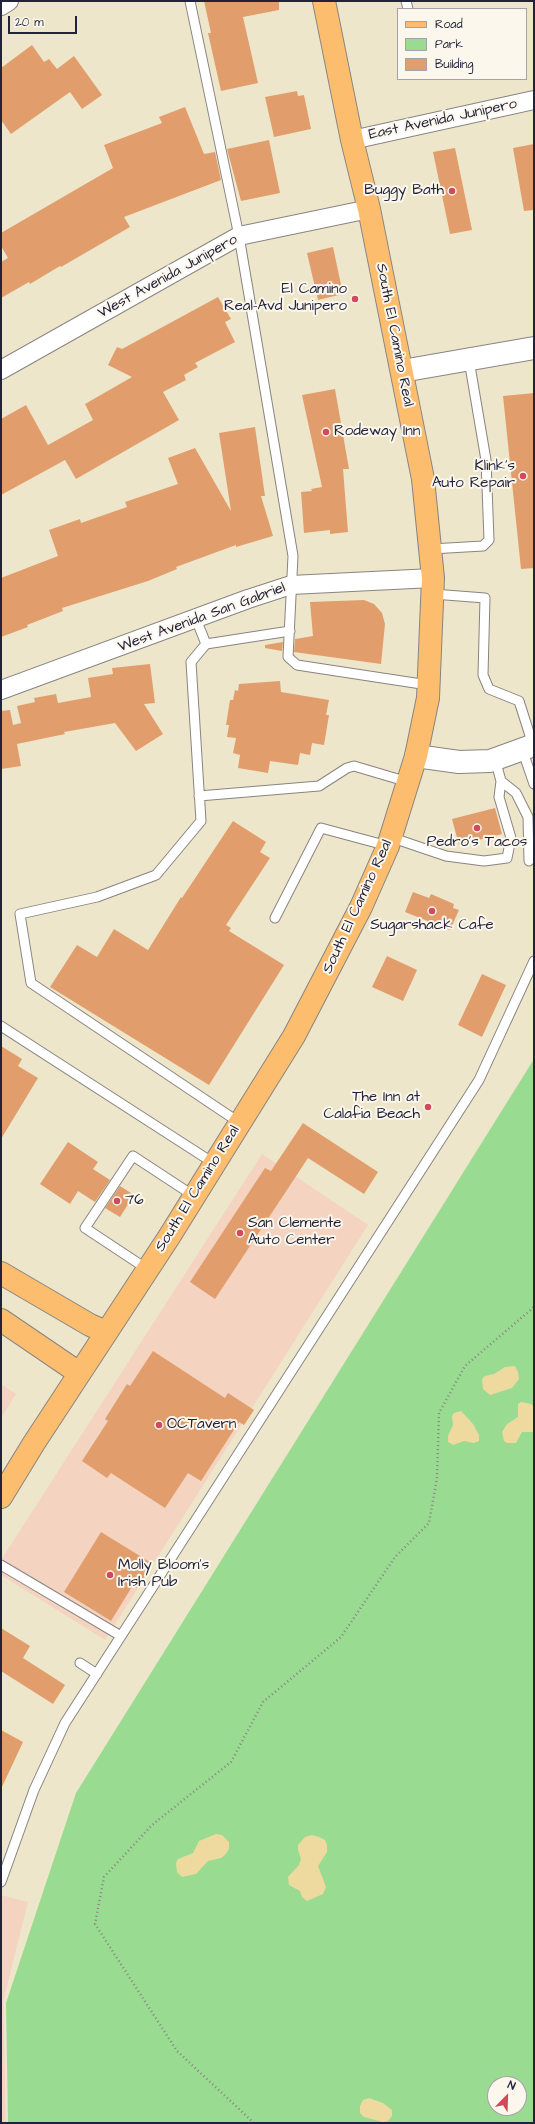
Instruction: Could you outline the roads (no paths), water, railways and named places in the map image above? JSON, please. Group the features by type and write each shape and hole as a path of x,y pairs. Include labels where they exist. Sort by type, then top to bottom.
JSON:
{"main road":[{"name":"South El Camino Real","path":"3,1489 215,1164 309,1010 361,907 389,841 416,756 428,698 433,586 423,479 370,209 352,140 324,1"},
{"path":"1,1273 90,1326 106,1332"},
{"path":"1,1320 79,1373"}],"street":[{"path":"1,6 8,1"},
{"name":"East Avenida Junipero","path":"352,140 534,100"},
{"name":"West Avenida Junipero","path":"1,370 239,236 370,209"},
{"path":"402,371 534,348"},
{"name":"West Avenida San Gabriel","path":"1,690 291,585 433,586"},
{"path":"416,756 459,762 495,759 530,747"}],"lane":[{"path":"190,1 239,236 293,556 288,657 297,665 429,685"},
{"path":"430,549 483,546 490,540 486,460 469,360"},
{"path":"433,586 485,598 482,675 489,689 519,701 530,747 534,784"},
{"path":"196,619 206,644"},
{"path":"240,1123 31,983 20,914 97,897 156,876 201,821 190,662 206,644 290,631"},
{"path":"275,918 321,828 389,841 446,856 484,861 507,858 511,838 499,797 501,781 495,759"},
{"path":"199,796 319,786 347,768 354,766 408,782"},
{"path":"501,781 516,793 528,817 529,861"},
{"path":"1,1882 34,1790 65,1723 479,1080 534,961"},
{"path":"1,1026 215,1164"},
{"path":"147,1269 85,1228 133,1156 194,1196"},
{"path":"1,1565 121,1636"},
{"path":"80,1663 97,1674"}],"place":[{"name":"Buggy Bath","path":"452,191"},
{"name":"El Camino Real-Avd Junipero","path":"355,299"},
{"name":"Rodeway Inn","path":"326,432"},
{"name":"Klink's Auto Repair","path":"523,476"},
{"name":"Pedro's Tacos","path":"477,828"},
{"name":"Sugarshack Cafe","path":"432,911"},
{"name":"The Inn at Calafia Beach","path":"428,1107"},
{"name":"76","path":"117,1201"},
{"name":"San Clemente Auto Center","path":"240,1233"},
{"name":"OCTavern","path":"159,1425"},
{"name":"Molly Bloom's Irish Pub","path":"110,1575"}]}
